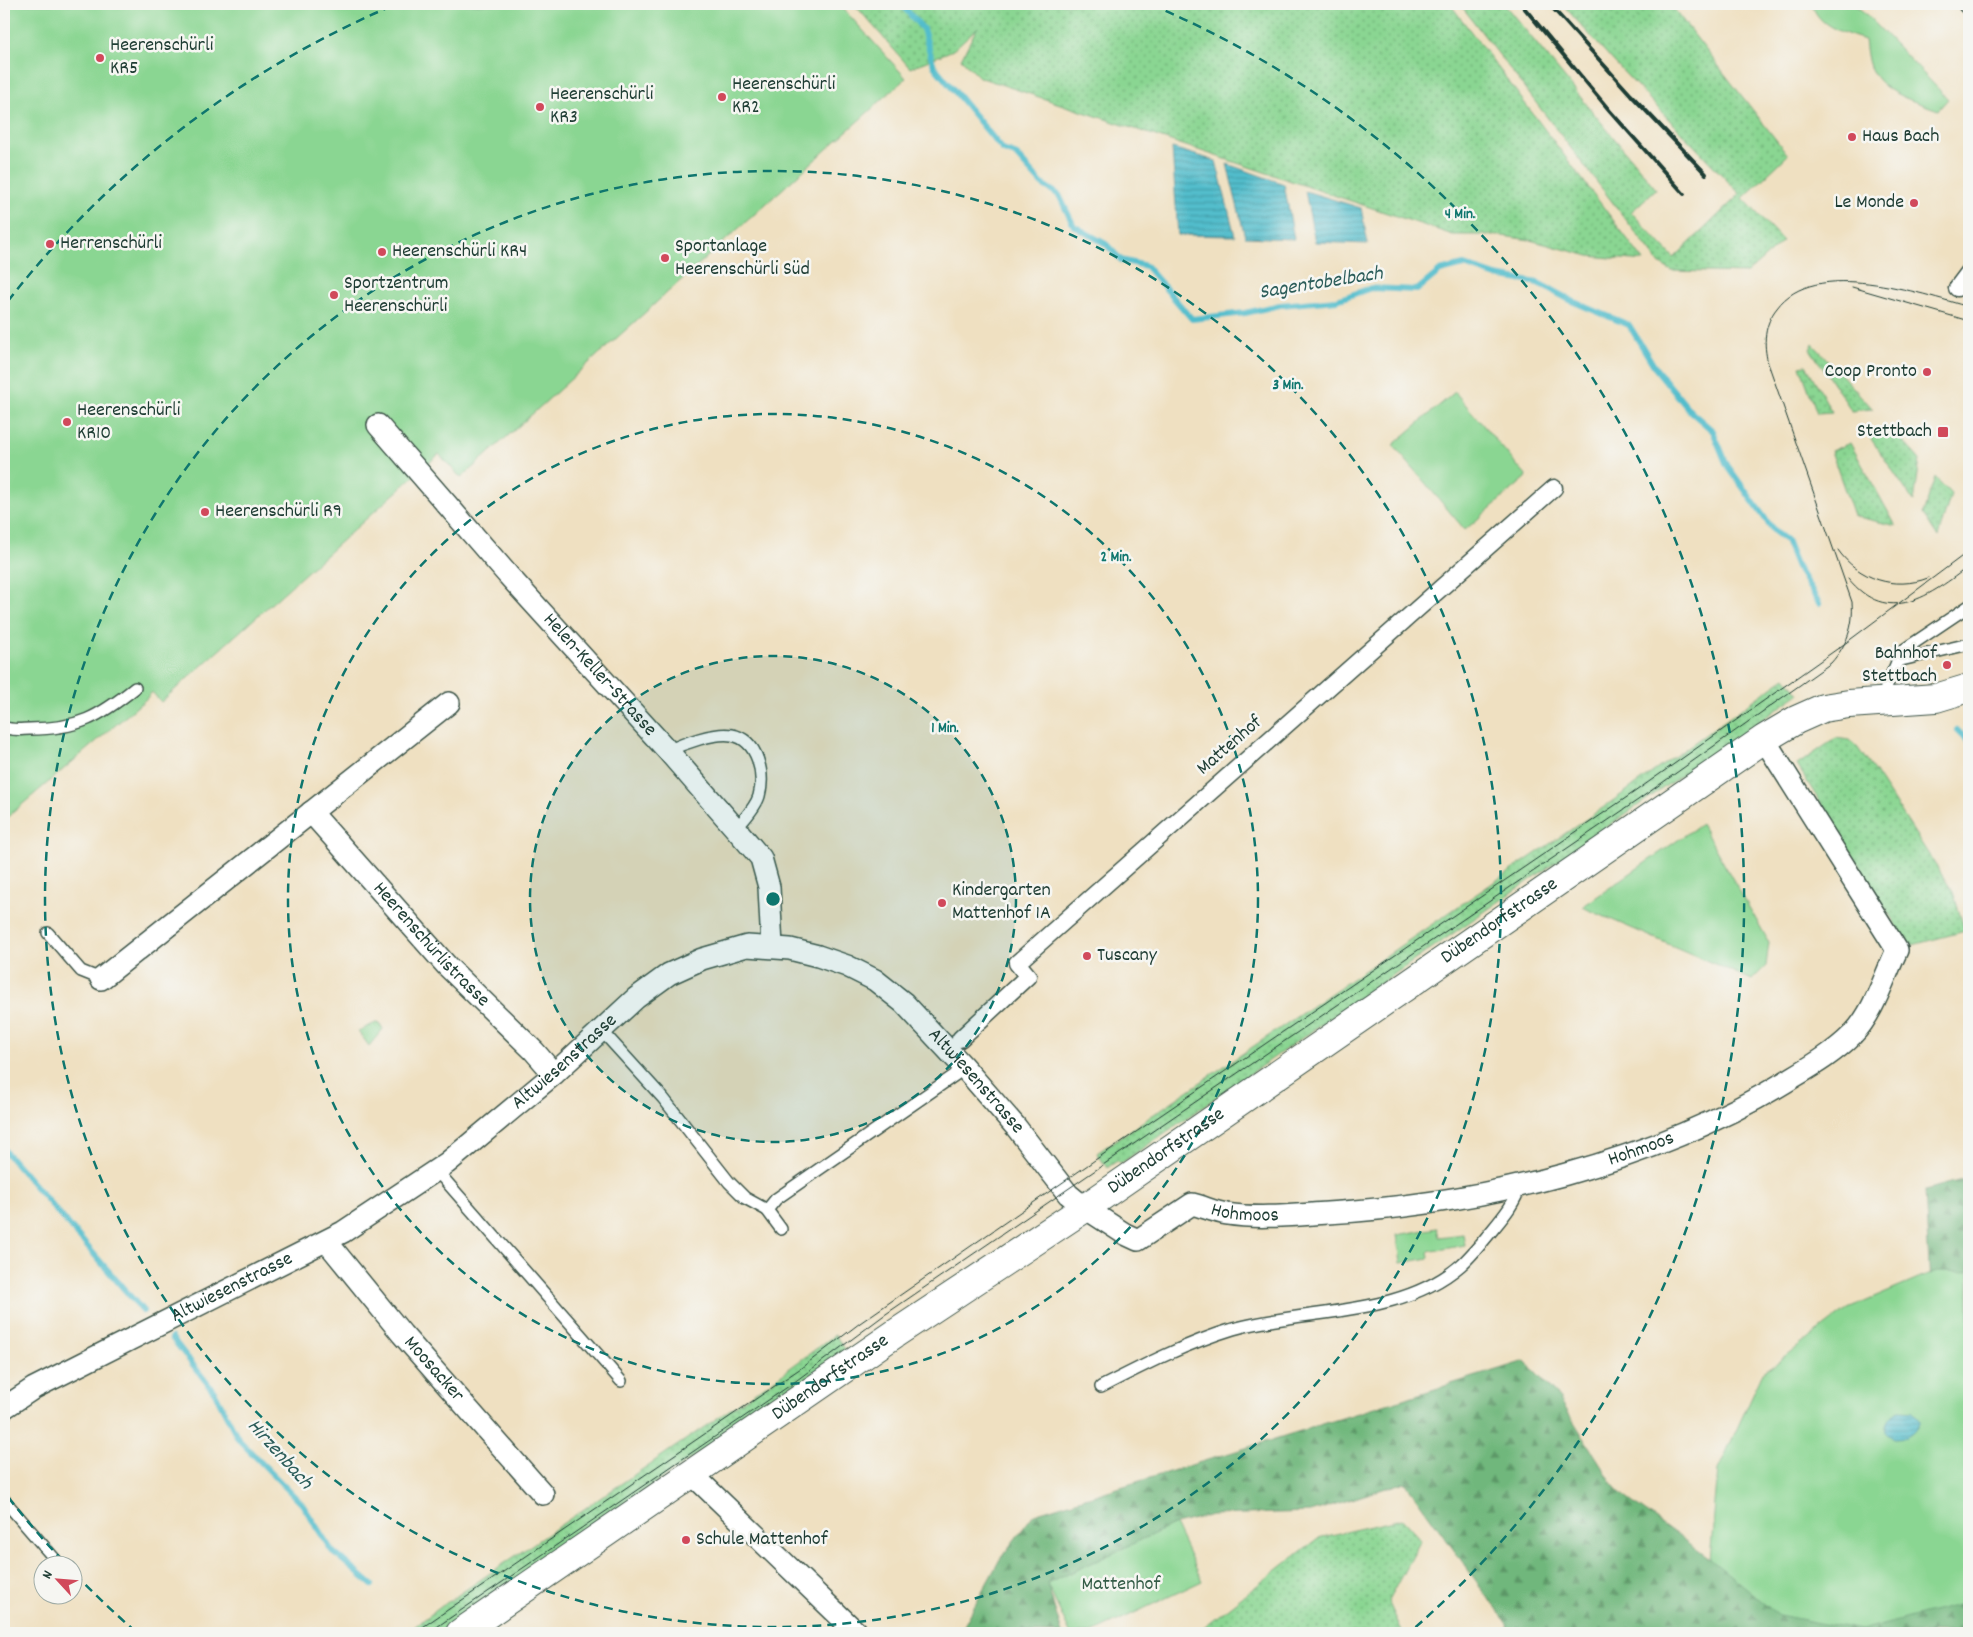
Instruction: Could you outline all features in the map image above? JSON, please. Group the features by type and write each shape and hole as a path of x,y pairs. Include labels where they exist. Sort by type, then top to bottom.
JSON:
{"street":[{"path":"1966,4 1969,7"},
{"path":"1957,288 1969,272"},
{"name":"Helen-Keller-Strasse","path":"378,425 508,575 668,751 762,858 769,887 772,947"},
{"name":"Mattenhof","path":"960,1039 1028,976 1017,963 1554,488"},
{"name":"Dübendorfstrasse","path":"460,1633 1085,1208 1764,739 1796,720 1822,708 1849,704 1936,698 1969,688"},
{"path":"101,979 449,703"},
{"name":"Hohmoos","path":"1085,1208 1125,1234 1138,1240 1192,1204 1227,1214 1286,1216 1391,1209 1471,1195 1566,1173 1650,1146 1748,1103 1832,1053 1854,1033 1868,1011 1897,950 1764,739"},
{"name":"Heerenschürlistrasse","path":"311,812 446,966 534,1051 554,1074"},
{"name":"Altwiesenstrasse","path":"4,1408 34,1388 149,1329 327,1242 437,1171 554,1074 636,998 669,974 702,958 747,946 772,947 818,956 847,966 875,980 904,1003 962,1065 1016,1126 1065,1191 1085,1208"},
{"name":"Moosacker","path":"327,1242 402,1334 543,1494"},
{"path":"692,1474 857,1633"}],"lane":[{"path":"1884,703 1886,687 1902,651 1969,606"},
{"path":"1897,661 1969,644"},
{"path":"4,727 43,729 84,722 108,710 136,688"},
{"path":"668,751 692,740 732,735 746,743 759,759 759,796 737,828"},
{"path":"48,933 81,971 101,979"},
{"path":"602,1031 663,1098 729,1182 745,1198 767,1210 781,1229"},
{"path":"767,1210 776,1199 955,1075 962,1065"},
{"path":"437,1171 621,1381"},
{"path":"1101,1386 1153,1360 1233,1330 1263,1322 1381,1303 1421,1290 1460,1266 1515,1202 1522,1184"},
{"path":"4,1500 51,1554"}],"green space":[{"name":"Sportzentrum Heerenschürli","path":"4,4 839,4 906,78 461,478 439,454 161,702 152,692 4,820"},
{"path":"854,4 1450,4 1644,261 1589,256 1530,240 1496,235 1453,235 979,77 961,59 977,28 953,50 910,68"},
{"path":"1460,4 1504,4 1656,189 1631,212 1674,258 1740,194 1615,63 1562,4 1670,4 1788,155 1743,198 1783,241 1747,273 1672,271 1660,264"},
{"path":"1812,4 1853,4 1865,13 1948,99 1938,110 1890,90 1875,76 1870,67 1865,40 1841,32 1826,24 1815,12"},
{"path":"1813,344 1873,409 1852,411 1810,349"},
{"path":"1806,365 1832,412 1817,413 1800,366"},
{"path":"1455,392 1527,477 1465,530 1393,445"},
{"path":"1891,428 1920,460 1914,502 1869,436"},
{"path":"1850,443 1896,526 1854,516 1831,451"},
{"path":"1935,477 1951,494 1938,537 1923,514"},
{"path":"1786,677 1799,694 1120,1164 1117,1161 1107,1168 1097,1153 1604,807"},
{"path":"1836,738 1849,740 1857,747 1875,772 1953,892 1965,931 1909,946 1797,765"},
{"path":"1701,824 1769,942 1766,966 1752,980 1582,907"},
{"path":"376,1023 380,1024 383,1029 369,1046 358,1031"},
{"path":"1969,1178 1969,1408 1931,1304 1925,1190"},
{"path":"1437,1228 1439,1237 1463,1234 1465,1245 1428,1252 1429,1258 1401,1263 1397,1235"},
{"path":"1937,1271 1969,1272 1969,1602 1860,1631 1779,1615 1710,1559 1718,1470 1762,1374 1848,1309"},
{"path":"835,1335 845,1349 843,1353 439,1633 406,1633 442,1606 779,1376"},
{"path":"1525,1361 1559,1398 1618,1492 1710,1559 1969,1530 1969,1633 1509,1633 1507,1624 1405,1482 1311,1512 1212,1515 1175,1524 1047,1584 1062,1633 960,1633 1000,1559 1034,1514"},
{"path":"1402,1519 1421,1540 1388,1601 1403,1633 1196,1633 1318,1538"},
{"name":"Mattenhof","path":"1175,1524 1202,1581 1092,1633 1070,1633 1047,1584"}],"water":[{"path":"1172,148 1216,161 1235,236 1178,235"},
{"path":"1227,164 1284,184 1294,239 1245,237"},
{"path":"1305,191 1361,208 1368,244 1315,242"},
{"path":"1900,1411 1913,1412 1921,1421 1911,1435 1894,1439 1886,1433 1886,1425 1893,1415"}],"waterway":[{"name":"Sagentobelbach","path":"901,4 923,29 934,66 1003,150 1015,154 1042,184 1059,195 1074,226 1106,244 1121,260 1146,266 1192,319 1245,313 1280,305 1337,300 1371,288 1417,290 1440,271 1464,265 1496,276 1538,283 1574,302 1629,325 1656,369 1690,411 1713,431 1727,465 1774,531 1786,540 1797,567 1819,603"},
{"name":"Sagentobelbach","path":"1957,730 1969,742"},
{"name":"Hirzenbach","path":"4,1150 143,1311"},
{"name":"Hirzenbach","path":"172,1338 215,1393 239,1440 302,1504 332,1551 372,1585"}],"tram line":[{"path":"428,1633 789,1386 883,1316 1638,800 1831,663 1848,635 1852,619 1852,602 1768,363 1765,341 1769,321 1777,308 1794,293 1816,284 1841,282 1869,283 1896,288 1969,307"},
{"path":"1852,287 1969,321"},
{"path":"1838,550 1856,568 1878,580 1903,583 1928,578"},
{"path":"414,1633 801,1368 860,1323 1095,1160 1633,793 1847,642 1969,551"},
{"path":"1848,578 1863,593 1878,601 1894,604 1909,602 1925,596 1969,566"}],"railway":[{"path":"1521,4 1610,111 1684,194"},
{"path":"1549,4 1706,174"}],"place":[{"name":"Heerenschürli KR5","path":"100,58"},
{"name":"Heerenschürli KR2","path":"722,97"},
{"name":"Heerenschürli KR3","path":"540,107"},
{"name":"Haus Bach","path":"1852,137"},
{"name":"Le Monde","path":"1914,203"},
{"name":"Herrenschürli","path":"50,244"},
{"name":"Heerenschürli KR4","path":"382,252"},
{"name":"Sportanlage Heerenschürli Süd","path":"665,258"},
{"name":"Sportzentrum Heerenschürli","path":"334,295"},
{"name":"Coop Pronto","path":"1927,372"},
{"name":"Heerenschürli KR10","path":"67,422"},
{"name":"Stettbach","path":"1943,432"},
{"name":"Heerenschürli R9","path":"205,512"},
{"name":"Bahnhof Stettbach","path":"1947,665"},
{"name":"Kindergarten Mattenhof 1A","path":"942,903"},
{"name":"Tuscany","path":"1087,956"},
{"name":"Schule Mattenhof","path":"686,1540"}]}
